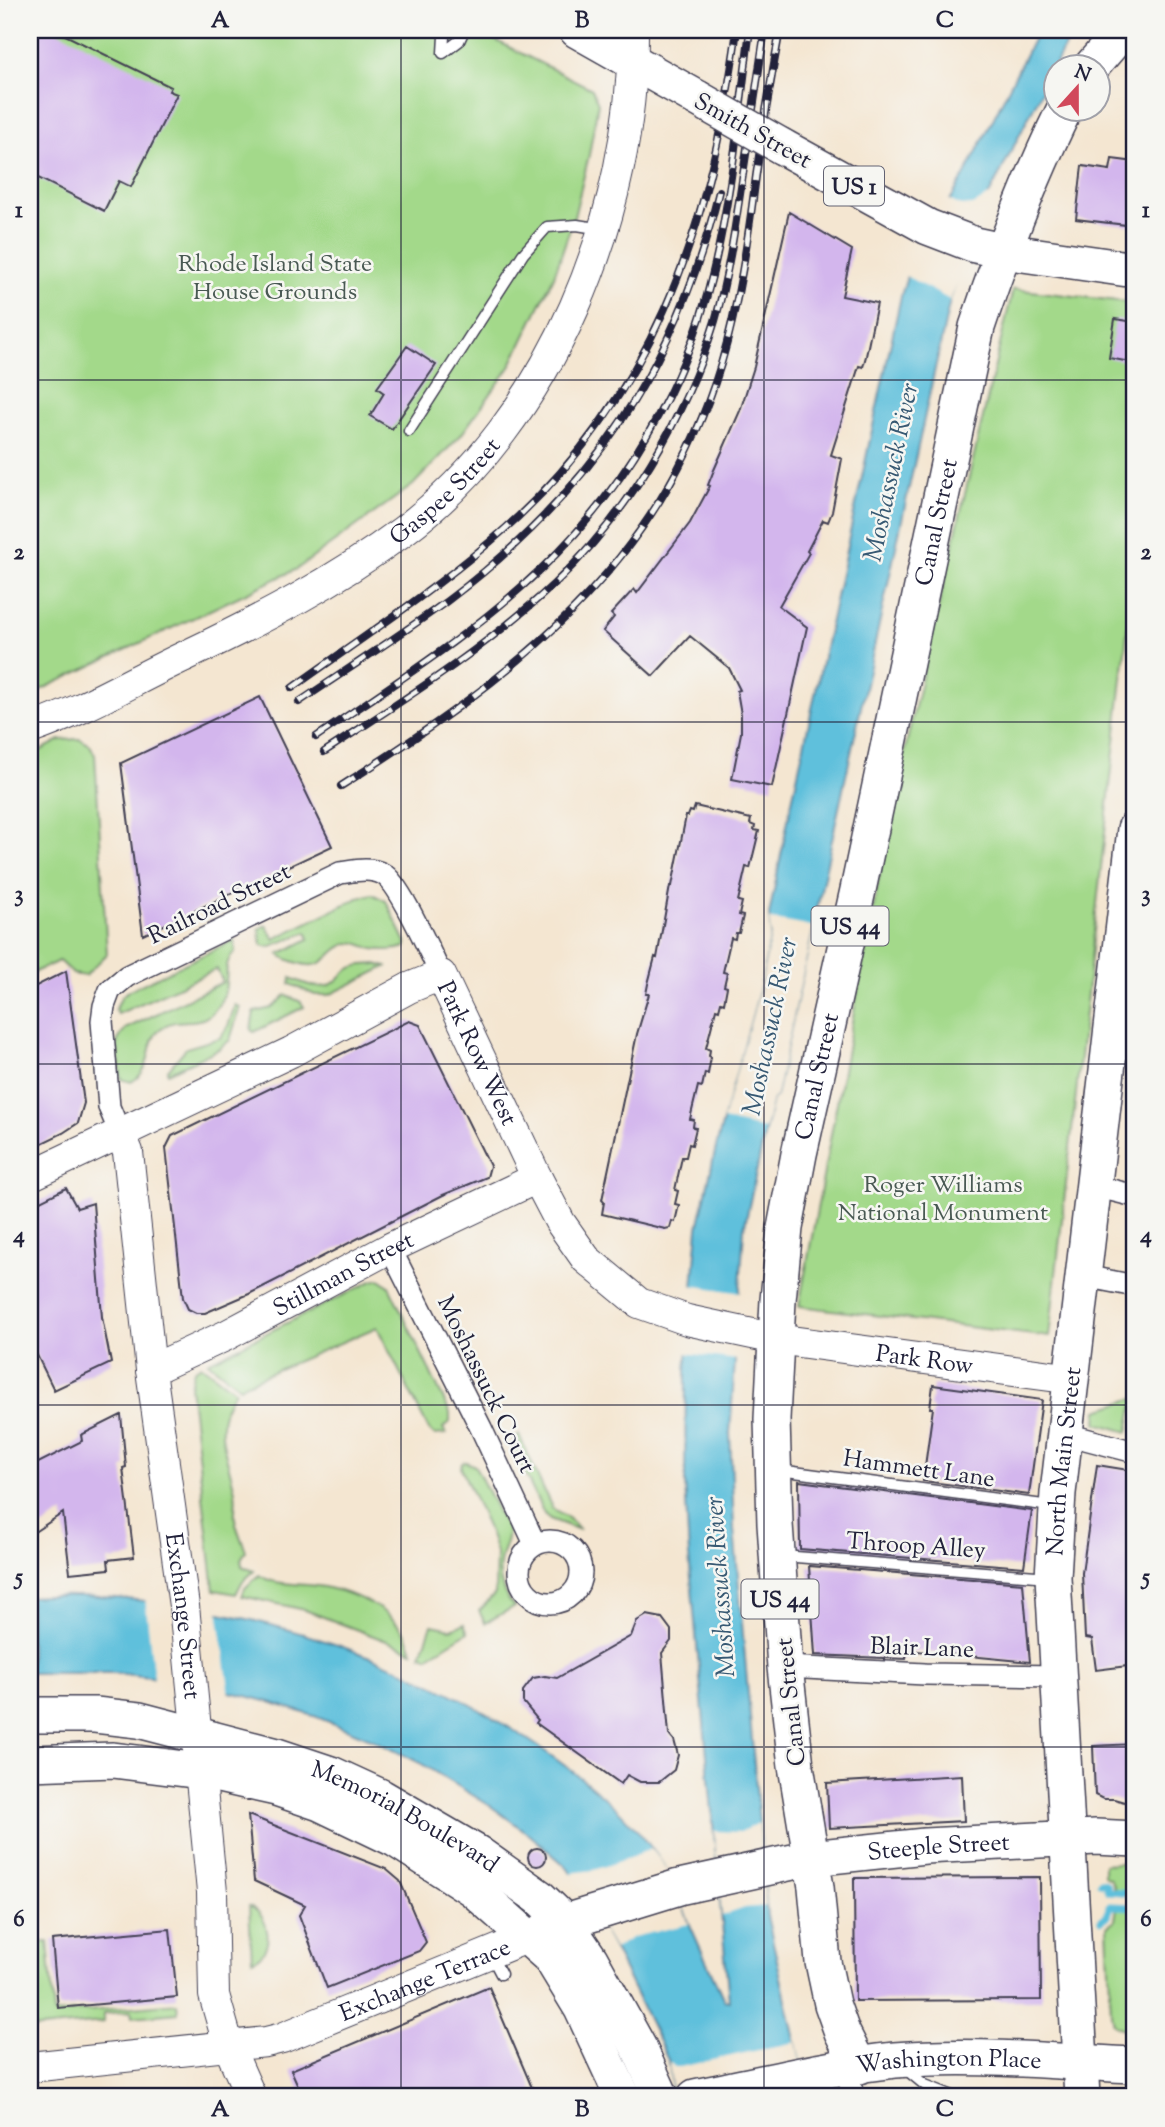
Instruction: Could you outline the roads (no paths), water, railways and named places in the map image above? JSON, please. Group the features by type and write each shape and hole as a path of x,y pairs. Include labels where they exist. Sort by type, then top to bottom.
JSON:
{"main road":[{"name":"Smith Street","path":"577,30 633,46 697,98 928,227 989,248 1135,270"},
{"path":"1092,52 1102,30"},
{"path":"1104,52 1123,30"},
{"name":"Canal Street","path":"854,2082 823,1962 811,1858 796,1766 776,1556 772,1396 785,1228 977,327 989,248 1037,165 1058,122"},
{"name":"North Main Street","path":"1082,2097 1053,1577 1057,1507 1094,1186 1126,988 1135,829"},
{"name":"Memorial Boulevard","path":"30,1716 115,1717 139,1720 277,1756 331,1774 381,1797 477,1853 539,1897 579,1917 603,1981 639,2048 661,2097"},
{"name":"Memorial Boulevard","path":"30,1763 113,1760 201,1771 276,1788 320,1803 395,1839 473,1889 551,1959 575,1998 623,2097"},
{"name":"Steeple Street","path":"811,1858 925,1846 1067,1839 1135,1839"},
{"name":"Exchange Terrace","path":"529,1937 579,1917 679,1887 811,1858"},
{"name":"Washington Place","path":"695,2097 804,2075 854,2082 897,2060 1015,2058 1135,2065"}],"street":[{"name":"Gaspee Street","path":"30,729 238,631 318,586 404,530 454,487 499,436 529,392 563,334 586,281 626,133 633,46"},
{"name":"Railroad Street","path":"120,1133 109,1107 102,1021 110,990 127,976 340,873 364,869 384,874 396,888 442,975"},
{"name":"Park Row West","path":"30,1177 291,1052 409,988 442,975 537,1178 560,1222 586,1259 639,1303 687,1320 776,1339"},
{"name":"Exchange Street","path":"120,1133 128,1152 151,1370 184,1606 212,1892 214,1995 229,2047 251,2097"},
{"name":"Stillman Street","path":"151,1370 225,1336 390,1248 537,1178"},
{"path":"1094,1186 1135,1196"},
{"name":"Moshassuck Court","path":"390,1248 481,1428 535,1544"},
{"path":"1084,1276 1135,1286"},
{"name":"Park Row","path":"776,1339 1073,1379"},
{"path":"1066,1434 1135,1452"},
{"name":"Blair Lane","path":"785,1667 925,1674 1058,1676"},
{"name":"Exchange Terrace","path":"30,2067 229,2047 282,2038 495,1964 529,1937"}],"lane":[{"path":"447,30 443,53 459,41 464,30"},
{"path":"409,431 523,254 547,227 577,225 602,229"},
{"name":"Hammett Lane","path":"775,1469 1057,1507"},
{"name":"Throop Alley","path":"776,1556 1053,1577"},
{"path":"897,2060 914,2078 925,2085 956,2097"}],"water":[{"name":"Moshassuck River","path":"1038,30 1073,30 1062,52 1042,52 1042,91 989,195 950,300 776,1096 772,1099 744,1229 730,1433 734,1529 767,1916 808,2097 673,2097 669,2062 614,1949 568,1868 530,1835 492,1807 420,1763 317,1717 235,1693 151,1677 114,1673 30,1673 30,1597 90,1596 149,1602 235,1616 281,1628 326,1641 413,1675 496,1719 587,1783 619,1811 648,1843 669,1876 724,2000 729,2001 689,1556 685,1483 686,1371 698,1228 717,1143 761,985 771,934 769,915 789,815 901,296 907,276 968,169"}],"waterway":[{"path":"1100,1882 1106,1884 1108,1891 1135,1893"},
{"path":"1101,1920 1108,1915 1109,1906 1135,1907"}],"railway":[{"path":"292,688 418,598 491,541 547,488 594,431 633,372 664,310 690,245 710,176 737,30"},
{"path":"316,737 460,637 515,593 599,506 647,434 686,358 712,276 730,184 750,30"},
{"path":"324,752 443,673 528,608 581,557 630,496 651,463 688,394 720,304 734,234 765,30"},
{"path":"341,786 464,703 520,658 572,611 619,558 660,501 694,436 721,364 733,318 780,30"},
{"path":"299,702 429,614 498,560 544,516 585,470 621,421 652,369 679,313 701,254 719,191"}],"park label":[{"name":"Rhode Island State House Grounds","path":"275,277"},
{"name":"Roger Williams National Monument","path":"943,1198"}]}
